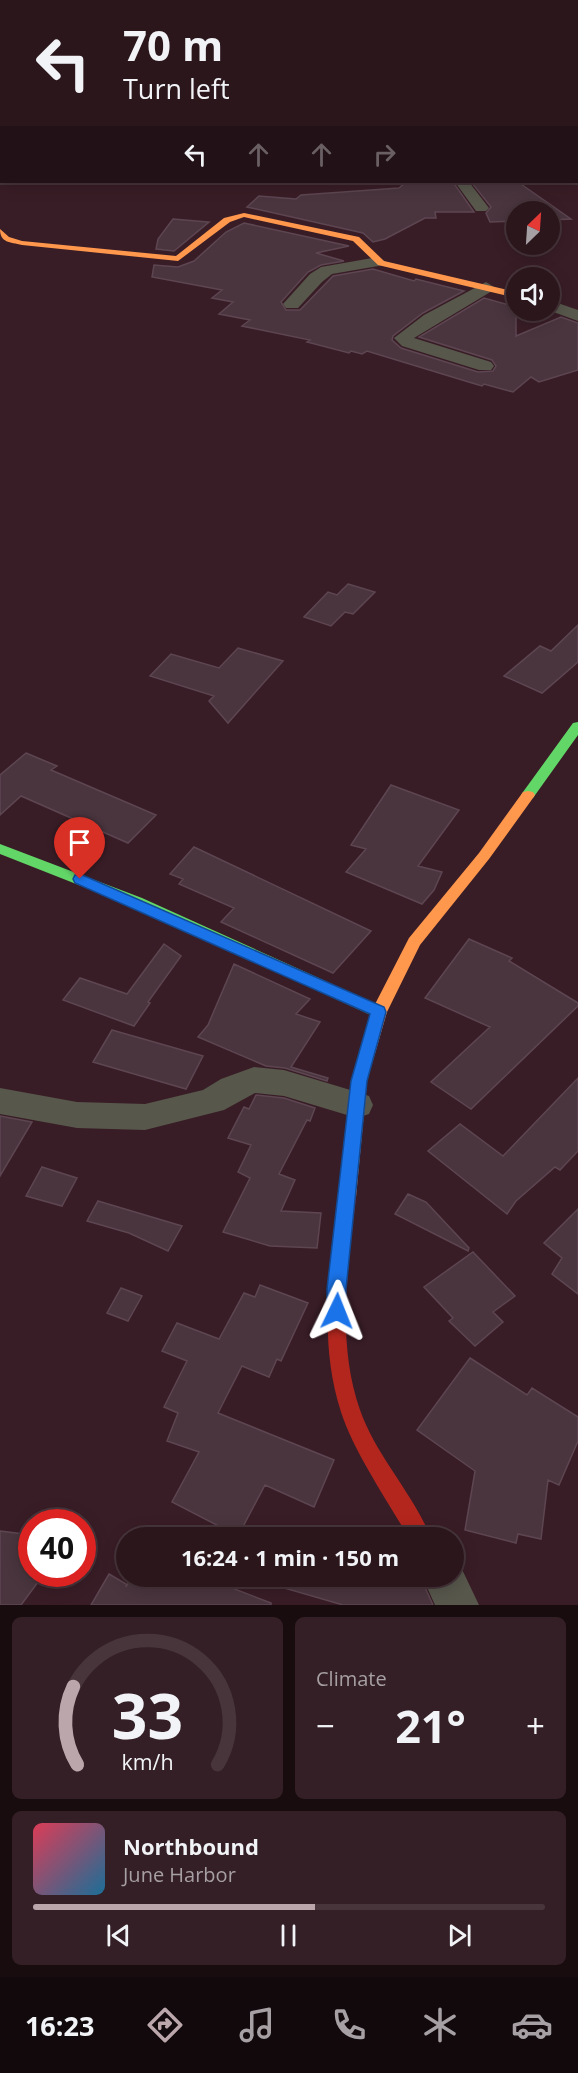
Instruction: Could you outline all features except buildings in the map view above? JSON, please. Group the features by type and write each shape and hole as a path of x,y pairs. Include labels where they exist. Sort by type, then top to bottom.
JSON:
{"street":[{"path":"463,183 481,208"},
{"path":"0,231 6,238 22,243 178,259 189,253 232,216 244,215 357,239 378,262"},
{"path":"292,304 316,278 327,270 378,262 506,292"},
{"path":"485,366 408,342 403,338 430,319 486,287"},
{"path":"560,309 578,316"},
{"path":"414,1527 373,1457 351,1412 337,1353 337,1289 359,1081 379,1012 414,942 484,856 578,726"},
{"path":"0,849 137,903 379,1012"},
{"path":"0,1101 77,1115 145,1117 212,1101 254,1080 284,1083 357,1105"},
{"path":"449,1587 458,1605"}],"traffic: fast":[{"path":"528,795 578,726"},
{"path":"0,849 137,902 379,1012"}],"traffic: slow":[{"path":"0,231 6,239 22,243 178,259 227,220 244,215 356,239 381,263 506,293"},
{"path":"347,1197 359,1081 379,1012 414,942 484,856 528,795"}],"traffic: jam":[{"path":"347,1197 337,1289 337,1353 351,1412 373,1457 414,1527"}],"route":[{"path":"80,879 379,1012 359,1081 337,1289 337,1311"}]}
